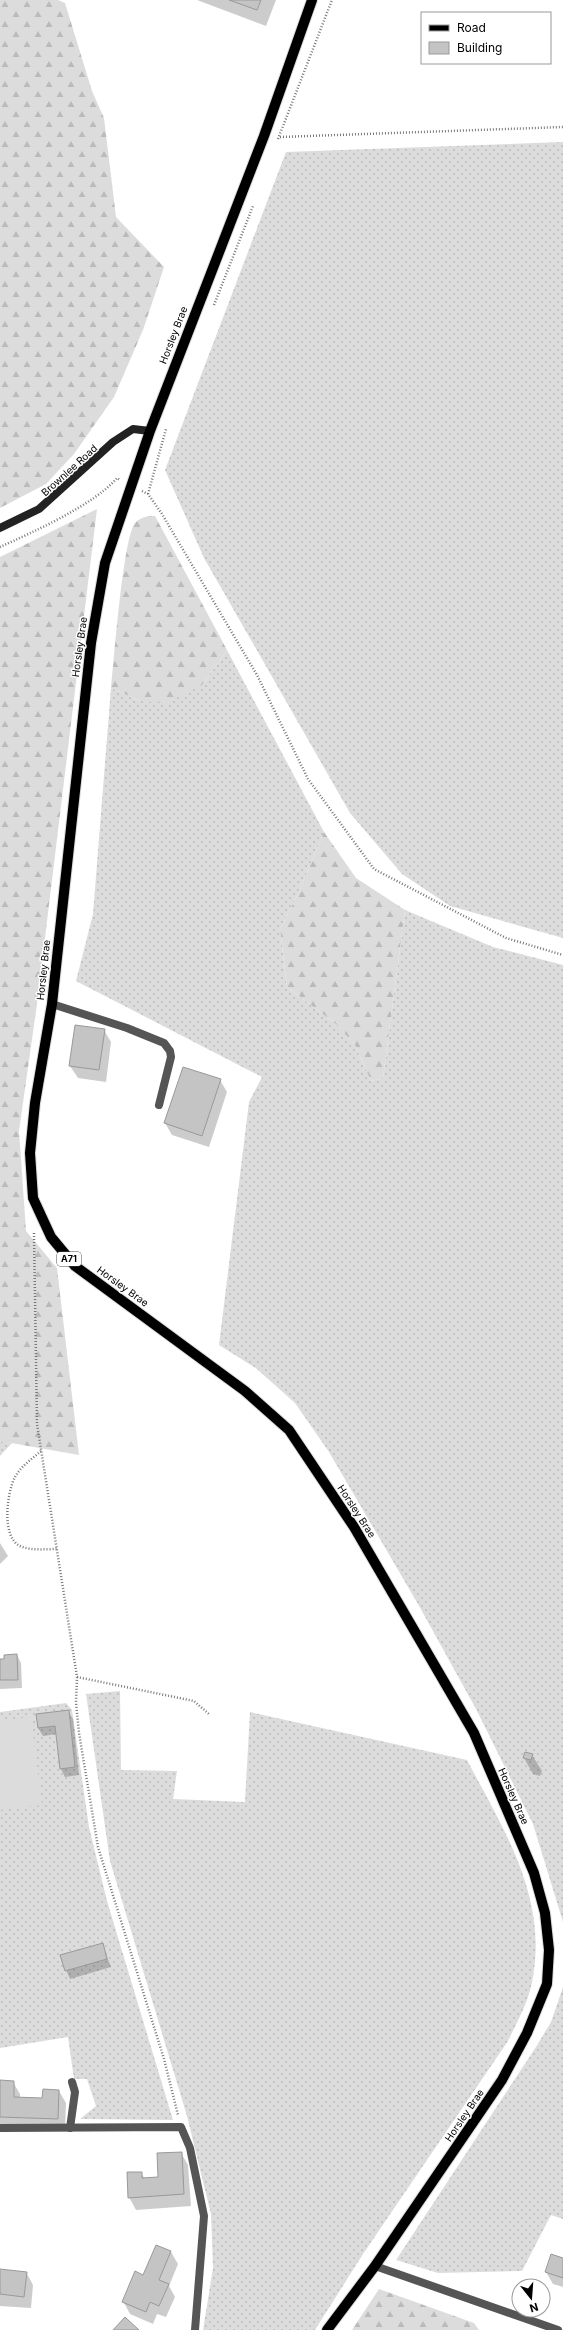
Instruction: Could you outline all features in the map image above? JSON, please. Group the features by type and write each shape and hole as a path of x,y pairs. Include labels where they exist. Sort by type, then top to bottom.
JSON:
{"main road":[{"name":"Horsley Brae","path":"312,0 262,140 150,431 105,563 91,644 52,1004 35,1103 30,1153 33,1198 51,1237 75,1266 245,1391 289,1430 354,1527 474,1733 534,1873 545,1913 549,1950 547,1984 527,2033 502,2080 375,2266 327,2330"},
{"name":"Brownlee Road","path":"0,528 39,510 113,442 133,429 150,431"}],"street":[{"path":"52,1004 127,1028 164,1043 170,1051 171,1057 159,1105"},
{"path":"70,2128 75,2092 72,2082"},
{"path":"0,2128 180,2127 190,2148 204,2216 195,2330"},
{"path":"375,2266 558,2330"}],"path":[{"path":"276,144 332,0"},
{"path":"262,140 279,137 563,127"},
{"path":"212,310 254,202"},
{"path":"148,494 167,427"},
{"path":"0,547 88,502 106,491 117,478 148,494 162,514 257,675 308,779 374,869 506,938 563,955"},
{"path":"34,1230 37,1424 77,1677 76,1702 79,1732 98,1847 164,2059 180,2127"},
{"path":"41,1450 23,1466 14,1478 8,1506 8,1526 11,1536 19,1546 34,1549 57,1549"},
{"path":"77,1677 194,1700 210,1715"}],"green space":[{"path":"0,0 58,0 65,3 92,91 104,118 116,217 164,267 143,330 114,397 74,454 46,484 0,508"},
{"path":"563,142 563,938 450,906 402,874 350,813 204,558 165,470 286,152"},
{"path":"97,509 37,1004 19,1131 26,1231 57,1268 79,1455 0,1441 0,557"},
{"path":"155,516 227,650 202,685 166,703 141,701 111,688 123,575 131,533 135,523 139,519"},
{"path":"227,650 324,832 298,894 280,929 287,987 336,1024 355,1045 371,1081 383,1078 405,910 493,947 563,965 563,1922 533,1824 476,1709 418,1604 329,1452 295,1403 257,1369 219,1345 249,1102 262,1077 76,981 93,914 111,688 141,701 202,685"},
{"path":"324,832 356,878 405,910 383,1078 371,1081 355,1045 336,1024 287,987 280,929 298,894"},
{"path":"0,1441 12,1443 0,1456"},
{"path":"120,1691 121,1770 177,1771 173,1799 245,1802 250,1712 467,1760 508,1839 520,1866 529,1894 534,1922 536,1952 532,1982 525,2005 508,2041 363,2254 315,2330 203,2330 213,2268 211,2214 187,2116 110,1861 86,1694"},
{"path":"66,1703 72,1710 89,1827 107,1901 173,2120 80,2119 96,2106 87,2079 74,2079 68,2037 0,2048 0,1712"},
{"path":"31,1717 42,1805 0,1810 0,1721"},
{"path":"563,1987 563,2219 551,2215 522,2271 438,2273 396,2260 536,2047 551,2022"},
{"path":"379,2289 474,2323 479,2330 352,2330"}],"building":[{"path":"229,0 261,0 257,10"},
{"path":"75,1025 105,1029 99,1070 69,1066"},
{"path":"183,1067 221,1079 202,1136 164,1123"},
{"path":"17,1654 18,1680 0,1680 0,1659 4,1659 4,1655"},
{"path":"69,1710 75,1767 60,1769 55,1726 38,1728 36,1714"},
{"path":"525,1752 533,1754 531,1760 523,1758"},
{"path":"103,1943 107,1959 65,1971 60,1955"},
{"path":"0,2080 14,2081 14,2097 42,2098 43,2089 59,2090 58,2119 0,2117"},
{"path":"182,2152 184,2194 128,2198 127,2172 142,2172 142,2178 158,2177 157,2153"},
{"path":"156,2245 171,2251 159,2280 169,2284 159,2306 150,2302 146,2312 122,2302 135,2271 143,2275"},
{"path":"551,2254 563,2258 563,2278 545,2272"},
{"path":"0,2269 27,2272 24,2297 0,2294"},
{"path":"125,2317 139,2330 113,2330"}]}
